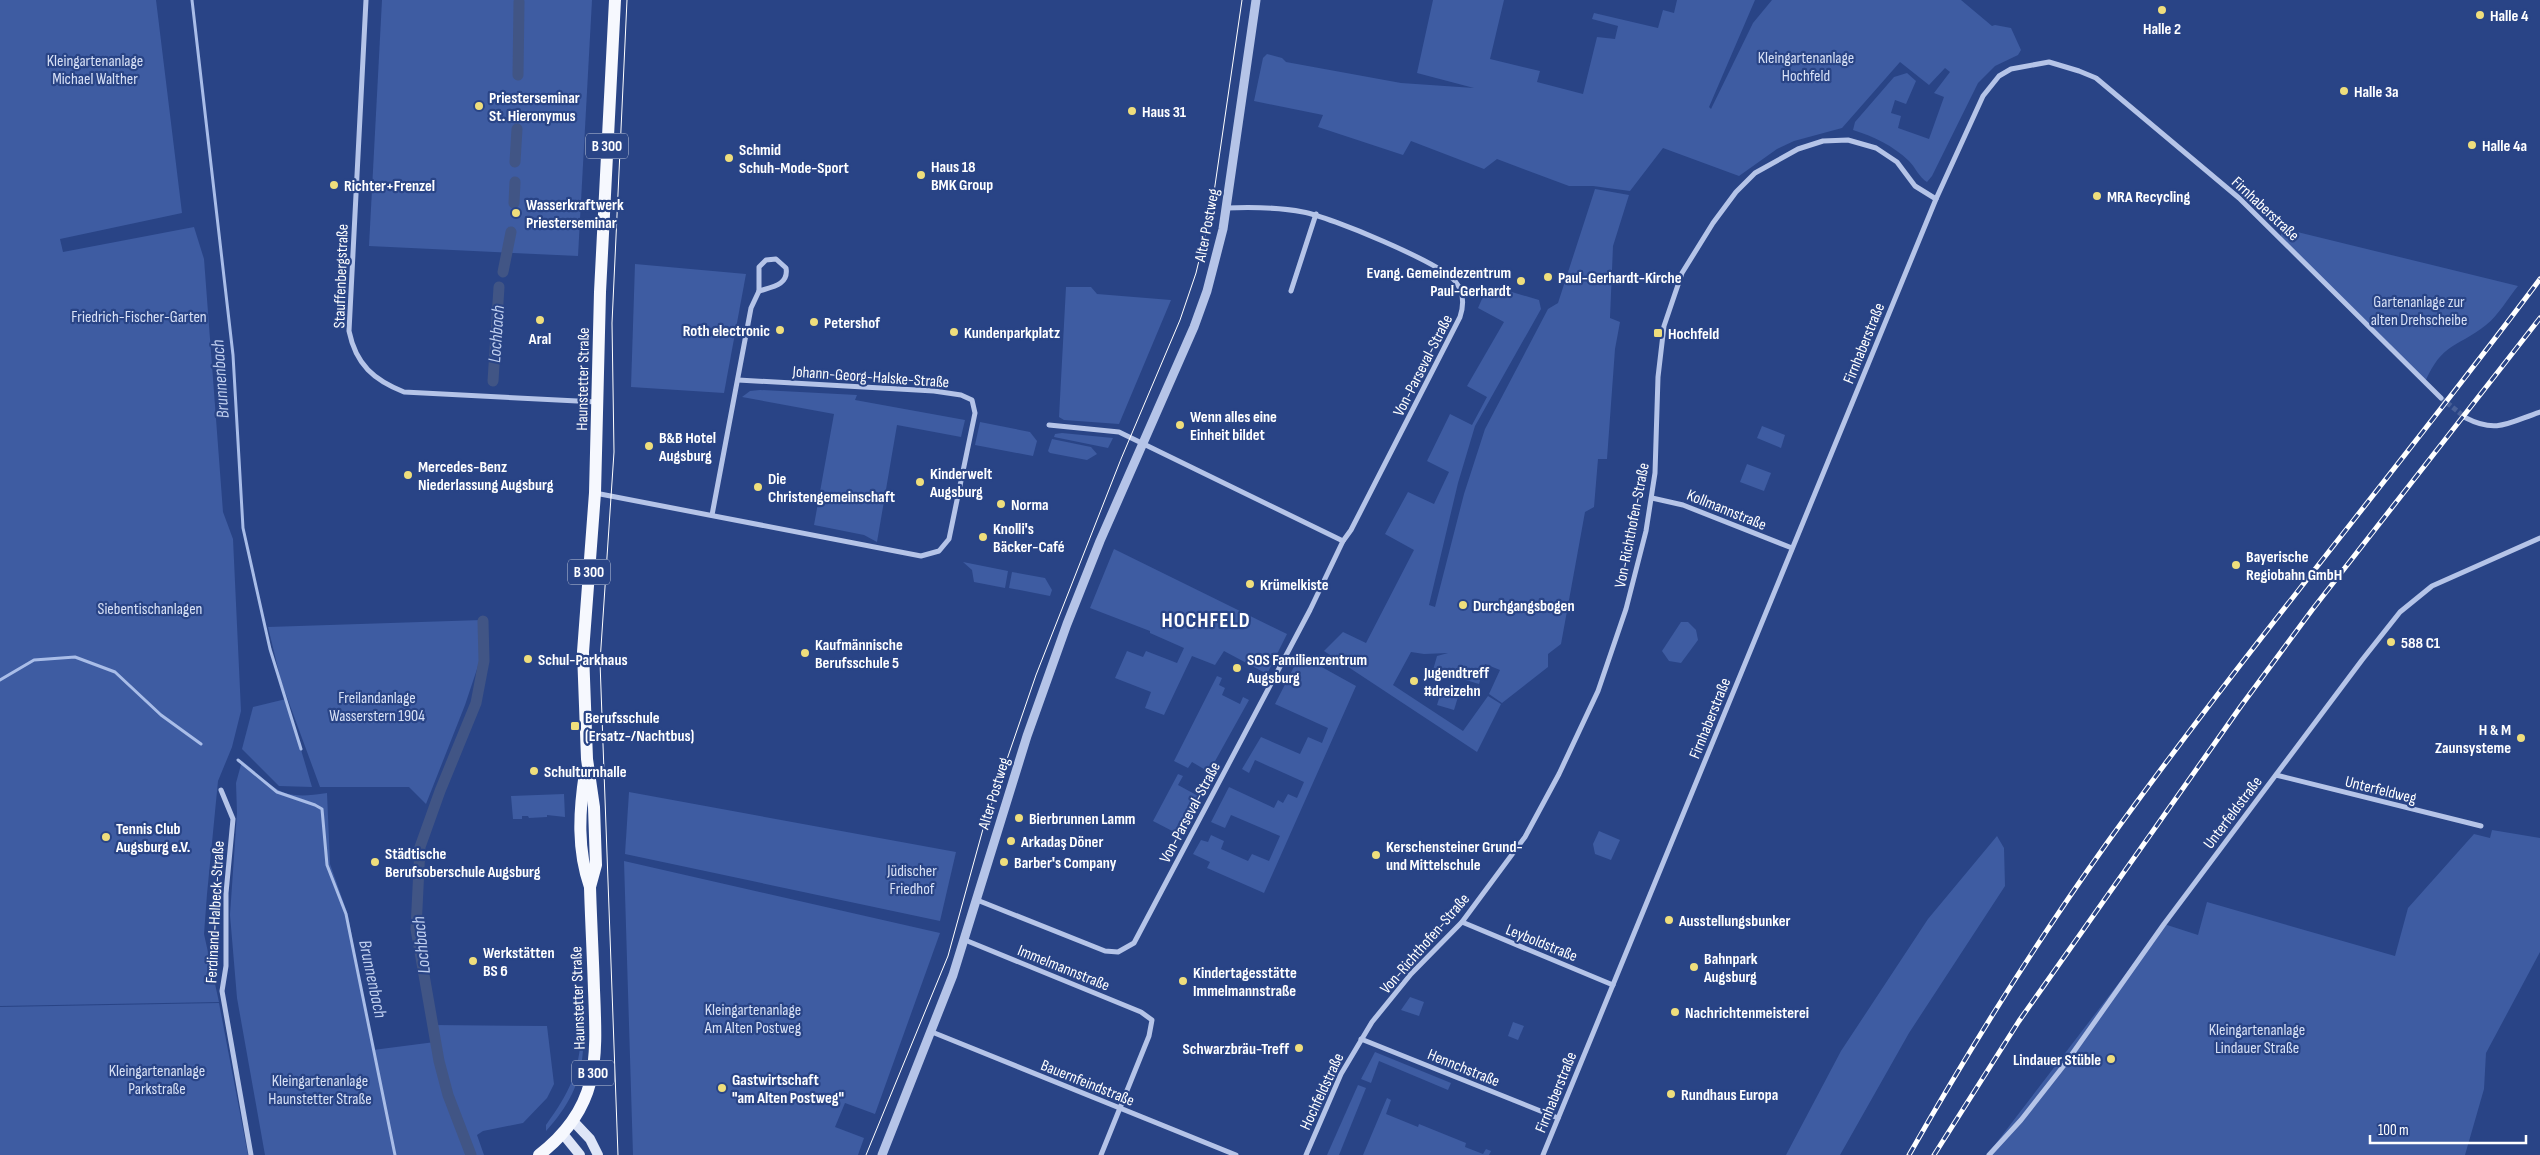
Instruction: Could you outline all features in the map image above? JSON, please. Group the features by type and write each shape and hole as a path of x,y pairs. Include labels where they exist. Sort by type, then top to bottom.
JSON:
{"main road":[{"name":"Haunstetter Straße","path":"573,1120 587,1094 595,1061 590,887 582,864 580,808 587,758 583,652 595,493 600,292 615,0"},
{"name":"B 300","path":"539,1155 563,1134 573,1120"},
{"path":"573,1120 590,1139 598,1155"},
{"path":"563,1134 580,1155"}],"street":[{"name":"Stauffenbergstraße","path":"366,0 349,331 358,356 366,368 382,383 404,392 598,402"},
{"name":"Alter Postweg","path":"882,1155 932,1032 965,940 1046,679 1096,550 1204,300 1219,247 1226,208 1256,0"},
{"name":"Firnhaberstraße","path":"1542,1155 1936,199 1983,96 1999,76 2011,69 2049,62 2096,78 2239,198 2441,398"},
{"name":"Von-Richthofen-Straße","path":"1361,1039 1411,974 1462,922 1525,837 1590,708 1610,660 1631,594 1652,498 1657,448 1659,356 1670,306 1690,258 1728,202 1744,184 1762,169 1798,148 1823,141 1848,140 1863,143 1888,154 1903,169 1915,186 1936,199"},
{"name":"Von-Parseval-Straße","path":"977,900 1106,951 1118,952 1134,943 1310,610 1342,541 1351,530 1457,327 1463,301 1457,283 1442,270 1345,225 1316,214 1269,208 1226,208"},
{"path":"1291,291 1316,214"},
{"path":"712,515 751,308 759,291 759,267 766,260 780,260 787,272 784,281 759,291"},
{"name":"Johann-Georg-Halske-Straße","path":"595,493 921,556 939,551 949,539 975,413 972,400 961,395 934,391 738,380"},
{"path":"2466,418 2484,427 2498,427 2540,412"},
{"path":"1049,425 1119,432 1342,541"},
{"name":"Kollmannstraße","path":"1652,498 1683,505 1792,548"},
{"name":"Unterfeldstraße","path":"1989,1155 2065,1064 2164,924 2372,646 2416,597 2443,580 2539,539"},
{"name":"Unterfeldweg","path":"2276,775 2481,826"},
{"name":"Ferdinand-Halbeck-Straße","path":"221,790 232,819 226,893 226,966 222,991 251,1155"},
{"name":"Leyboldstraße","path":"1462,922 1613,985"},
{"name":"Immelmannstraße","path":"965,940 1141,1012 1152,1020 1152,1028 1120,1108"},
{"name":"Bauernfeindstraße","path":"932,1032 1236,1155"},
{"name":"Hennchstraße","path":"1361,1039 1558,1118"},
{"name":"Hochfeldstraße","path":"1306,1155 1334,1089 1361,1039"},
{"path":"1101,1155 1120,1108"}],"green space":[{"path":"0,0 156,0 182,213 60,239 63,252 194,227 204,259 223,512 233,539 241,711 232,747 218,781 207,894 204,934 219,1002 0,1006"},
{"path":"382,0 592,0 578,256 369,246"},
{"name":"Kleingartenanlage Hochfeld","path":"1433,0 1504,0 1490,59 1540,71 1537,82 1583,94 1597,37 1615,39 1618,26 1592,19 1594,13 1658,28 1663,10 1674,13 1677,0 1755,0 1709,107 1711,109 1753,23 1772,0 1961,0 1992,26 2011,28 2021,50 2018,55 1995,66 1978,83 1932,176 1927,182 1909,161 1896,150 1876,139 1853,130 1855,122 1894,77 1907,73 1916,81 1906,104 1895,100 1891,113 1901,116 1898,128 1929,139 1944,97 1934,93 1950,72 1945,68 1929,85 1900,62 1842,128 1794,141 1777,149 1739,176 1663,148 1630,191 1593,186 1569,186 1497,159 1484,169 1411,141 1403,155 1318,127 1323,115 1254,101 1263,58 1267,54 1282,58 1286,62 1401,83 1474,88 1417,73"},
{"path":"1595,189 1629,195 1613,246 1610,318 1620,322 1615,349 1607,459 1598,459 1594,507 1585,512 1561,644 1548,654 1548,667 1502,703 1489,694 1500,670 1485,664 1479,684 1433,670 1437,656 1448,653 1424,654 1411,652 1393,685 1463,731 1488,696 1501,704 1477,752 1324,651 1343,632 1366,643 1414,550 1385,534 1408,492 1434,504 1449,472 1427,461 1450,414 1472,425 1487,397 1467,386 1504,322 1478,308 1485,292 1494,288 1497,292 1505,290 1539,300 1541,309 1475,426 1458,483 1429,605 1435,607 1464,494 1485,429 1548,309 1558,303"},
{"name":"Gartenanlage zur alten Drehscheibe","path":"2281,228 2518,286 2490,321 2444,353 2425,382 2281,238"},
{"path":"635,264 746,274 724,393 631,387"},
{"path":"1066,287 1091,287 1097,294 1171,300 1119,424 1064,420 1059,417"},
{"path":"750,391 857,395 855,400 965,420 961,437 897,425 877,542 864,535 814,525 834,414 742,397"},
{"path":"980,422 1030,432 1037,441 1033,456 975,445"},
{"path":"1762,426 1785,435 1781,448 1757,438"},
{"path":"1055,434 1113,438 1108,448 1054,437"},
{"path":"1052,439 1091,447 1097,454 1087,460 1050,453 1048,451"},
{"path":"1747,464 1771,473 1764,491 1740,482"},
{"path":"1114,549 1287,634 1267,674 1224,651 1215,665 1192,656 1164,715 1145,708 1151,692 1115,678 1127,651 1143,657 1146,651 1177,663 1184,648 1150,633 1150,631 1090,608"},
{"path":"963,562 1008,571 1005,588 974,582 972,570"},
{"path":"1012,572 1045,578 1052,590 1050,596 1009,588"},
{"name":"Freilandanlage Wasserstern 1904","path":"482,620 480,660 465,705 426,804 409,787 320,787 281,681 268,627"},
{"path":"1681,622 1688,622 1696,630 1698,640 1681,663 1669,661 1662,651"},
{"path":"1300,655 1356,686 1264,893 1207,868 1210,862 1193,854 1201,840 1208,842 1211,835 1224,841 1221,849 1248,861 1252,854 1269,861 1280,836 1231,815 1225,828 1211,822 1229,787 1274,808 1278,800 1283,803 1288,794 1297,798 1304,782 1255,760 1249,773 1242,769 1261,737 1300,754 1308,737 1322,743 1328,728 1275,704"},
{"path":"1217,676 1222,678 1219,685 1225,688 1222,695 1240,704 1243,697 1249,700 1209,772 1192,762 1188,768 1174,761"},
{"path":"1441,692 1458,697 1454,710 1437,705"},
{"path":"286,699 312,787 279,786 242,749 253,707"},
{"name":"Kleingartenanlage Haunstetter Straße","path":"242,761 272,786 288,794 311,795 327,793 330,864 348,915 373,1050 435,1042 432,1025 547,1026 554,1084 547,1098 523,1123 483,1131 477,1135 484,1155 265,1155 237,998 230,915 237,813 236,783"},
{"path":"1178,774 1183,776 1178,785 1200,797 1180,835 1153,821"},
{"name":"Jüdischer Friedhof","path":"629,792 956,852 940,921 625,854"},
{"path":"564,794 565,817 547,815 547,817 529,818 528,816 522,816 522,819 513,819 511,796"},
{"name":"Kleingartenanlage Lindauer Straße","path":"2492,830 2540,838 2540,952 2486,1053 2484,1089 2465,1155 1987,1155 2164,924 2198,935 2207,902 2395,956 2408,908 2474,834 2490,838"},
{"path":"1599,831 1620,840 1611,860 1595,854 1593,844"},
{"path":"1997,836 2004,848 2005,886 1909,1033 1840,1155 1786,1155 1841,1051 1928,919"},
{"name":"Kleingartenanlage Am Alten Postweg","path":"624,861 940,933 875,1114 845,1103 835,1127 864,1138 858,1155 633,1155"},
{"path":"1410,997 1424,1002 1419,1016 1401,1010"},
{"name":"Kleingartenanlage Parkstraße","path":"219,1003 248,1155 0,1155 0,1007"},
{"path":"1513,1022 1524,1026 1518,1040 1508,1036"},
{"path":"581,1031 583,1038 582,1062 576,1084 567,1104 546,1131 546,1125 567,1092 576,1070"},
{"path":"1375,1052 1451,1083 1448,1090 1379,1061 1371,1083 1361,1079"},
{"path":"1358,1085 1366,1088 1339,1155 1327,1155"},
{"path":"1387,1098 1391,1100 1386,1114 1418,1127 1419,1124 1466,1143 1465,1147 1483,1154 1486,1149 1491,1151 1489,1155 1363,1155"}],"waterway":[{"name":"Brunnenbach","path":"192,0 233,355 243,528 270,649 301,749"},
{"name":"Lochbach","path":"518,75 519,2"},
{"name":"Lochbach","path":"515,162 517,129"},
{"name":"Lochbach","path":"514,203 515,182"},
{"name":"Lochbach","path":"503,272 511,232"},
{"name":"Lochbach","path":"493,381 499,287"},
{"name":"Lochbach","path":"471,1155 448,1095 439,1061 416,929 420,847 440,791 476,703 484,661 483,621"},
{"name":"Brunnenbach","path":"0,680 34,660 75,657 115,672 161,715 201,744"},
{"name":"Brunnenbach","path":"238,760 277,792 322,809 327,865 346,914 395,1155"}],"tunnel":[{"path":"2441,398 2466,418"}],"tram line":[{"path":"618,1155 600,662 614,452 612,323 627,0"},
{"path":"866,1155 948,956 983,829 1036,675 1121,459 1180,320 1196,273 1212,206 1242,0"}],"railway":[{"path":"1909,1155 2004,997 2054,919 2107,843 2159,771 2267,630 2540,279"},
{"path":"1934,1155 2019,1021 2241,706 2312,610 2540,318"}],"place":[{"name":"Halle 2","path":"2162,10"},
{"name":"Halle 4","path":"2480,15"},
{"name":"Halle 3a","path":"2344,91"},
{"name":"Priesterseminar St. Hieronymus","path":"479,106"},
{"name":"Haus 31","path":"1132,111"},
{"name":"Halle 4a","path":"2472,145"},
{"name":"Schmid Schuh-Mode-Sport","path":"729,158"},
{"name":"Haus 18 BMK Group","path":"921,175"},
{"name":"Richter+Frenzel","path":"334,185"},
{"name":"MRA Recycling","path":"2097,196"},
{"name":"Wasserkraftwerk Priesterseminar","path":"516,213"},
{"name":"Paul-Gerhardt-Kirche","path":"1548,277"},
{"name":"Evang. Gemeindezentrum Paul-Gerhardt","path":"1521,281"},
{"name":"Aral","path":"540,320"},
{"name":"Petershof","path":"814,322"},
{"name":"Roth electronic","path":"780,330"},
{"name":"Kundenparkplatz","path":"954,332"},
{"name":"Hochfeld","path":"1658,333"},
{"name":"Wenn alles eine Einheit bildet","path":"1180,425"},
{"name":"B&B Hotel Augsburg","path":"649,446"},
{"name":"Mercedes-Benz Niederlassung Augsburg","path":"408,475"},
{"name":"Kinderwelt Augsburg","path":"920,482"},
{"name":"Die Christengemeinschaft","path":"758,487"},
{"name":"Norma","path":"1001,504"},
{"name":"Knolli's Bäcker-Café","path":"983,537"},
{"name":"Bayerische Regiobahn GmbH","path":"2236,565"},
{"name":"Krümelkiste","path":"1250,584"},
{"name":"Durchgangsbogen","path":"1463,605"},
{"name":"588 C1","path":"2391,642"},
{"name":"Kaufmännische Berufsschule 5","path":"805,653"},
{"name":"Schul-Parkhaus","path":"528,659"},
{"name":"SOS Familienzentrum Augsburg","path":"1237,668"},
{"name":"Jugendtreff #dreizehn","path":"1414,681"},
{"name":"Berufsschule (Ersatz-/Nachtbus)","path":"575,726"},
{"name":"H & M Zaunsysteme","path":"2521,738"},
{"name":"Schulturnhalle","path":"534,771"},
{"name":"Bierbrunnen Lamm","path":"1019,818"},
{"name":"Tennis Club Augsburg e.V.","path":"106,837"},
{"name":"Arkadaş Döner","path":"1011,841"},
{"name":"Kerschensteiner Grund- und Mittelschule","path":"1376,855"},
{"name":"Städtische Berufsoberschule Augsburg","path":"375,862"},
{"name":"Barber's Company","path":"1004,862"},
{"name":"Ausstellungsbunker","path":"1669,920"},
{"name":"Werkstätten BS 6","path":"473,961"},
{"name":"Bahnpark Augsburg","path":"1694,967"},
{"name":"Kindertagesstätte Immelmannstraße","path":"1183,981"},
{"name":"Nachrichtenmeisterei","path":"1675,1012"},
{"name":"Schwarzbräu-Treff","path":"1299,1048"},
{"name":"Lindauer Stüble","path":"2111,1059"},
{"name":"Gastwirtschaft \"am Alten Postweg\"","path":"722,1088"},
{"name":"Rundhaus Europa","path":"1671,1094"}],"district":[{"name":"HOCHFELD","path":"1206,620"}],"park label":[{"name":"Kleingartenanlage Michael Walther","path":"95,69"},
{"name":"Friedrich-Fischer-Garten","path":"139,316"},
{"name":"Siebentischanlagen","path":"150,608"}]}
